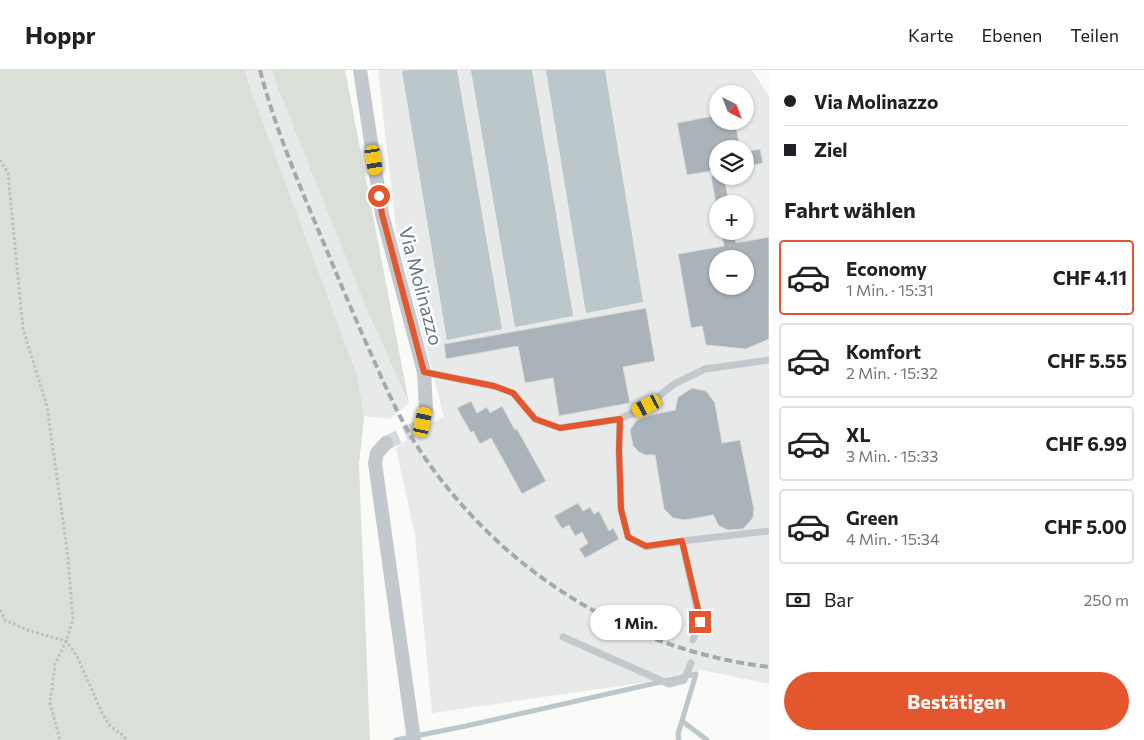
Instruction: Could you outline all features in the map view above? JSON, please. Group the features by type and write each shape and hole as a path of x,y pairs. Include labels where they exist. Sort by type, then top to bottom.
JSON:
{"street":[{"name":"Via Molinazzo","path":"360,70 382,214 424,372 426,409 423,422"},
{"path":"386,443 377,453 375,463 414,740"}],"lane":[{"path":"424,372 494,386 513,393 535,419 560,428 620,419 647,406 674,384 705,369 769,360"},
{"path":"620,419 621,509 628,537 646,546 769,531"},
{"path":"682,541 700,622 694,640"},
{"path":"563,637 669,684 684,680 691,663"}],"path":[{"path":"0,160 8,174 23,329 47,406 67,549 73,620 55,664 50,702 60,740"},
{"path":"0,610 5,620 30,631 66,641 78,656 102,713 110,726 124,736 126,740"}],"shaded area":[{"path":"0,70 245,70 357,375 364,416 359,465 370,740 0,740"},
{"path":"245,70 272,70 367,310 409,403 390,419 364,416 357,375"},
{"path":"272,70 345,70 409,403 367,310"},
{"path":"378,70 752,70 769,96 769,684 702,670 648,682 432,713 415,536 396,448 427,425 444,417 396,229"},
{"path":"457,70 502,329 447,340 402,71"},
{"path":"471,70 532,70 573,316 515,327"},
{"path":"546,70 605,70 643,302 586,313"}],"building":[{"path":"709,117 709,130 737,130 738,140 709,140 709,171 687,175 677,123"},
{"path":"760,149 763,163 754,165 754,150"},
{"path":"713,185 726,185 727,195 714,195"},
{"path":"769,237 769,339 746,349 706,345 702,326 691,328 678,254 724,246 723,240 736,240 736,243"},
{"path":"646,308 655,361 623,367 630,403 559,416 553,378 525,383 518,346 446,359 444,344"},
{"path":"692,388 706,391 715,403 722,443 740,440 754,509 753,518 743,529 728,530 719,526 713,515 685,520 673,518 664,509 655,455 645,455 633,446 630,430 636,421 651,415 675,410 678,397"},
{"path":"471,401 477,413 487,407 490,413 502,406 546,481 522,494 491,438 480,444 473,431 471,433 457,408"},
{"path":"578,503 583,511 590,507 594,514 599,511 609,531 613,528 619,539 585,558 579,549 588,543 582,532 575,536 569,525 562,529 554,516"}],"waterway":[{"path":"396,740 696,674 678,734 679,740"},
{"path":"682,721 707,740"}],"tunnel":[{"path":"386,443 415,429 423,422"}],"railway":[{"path":"260,70 293,168 382,378 397,411 415,443 447,487 483,528 523,564 567,595 613,621 663,642 715,657 769,667"}],"route":[{"path":"379,196 382,214 424,372 494,386 513,393 535,419 560,428 620,419 621,509 628,537 646,546 682,541 700,622"}]}
